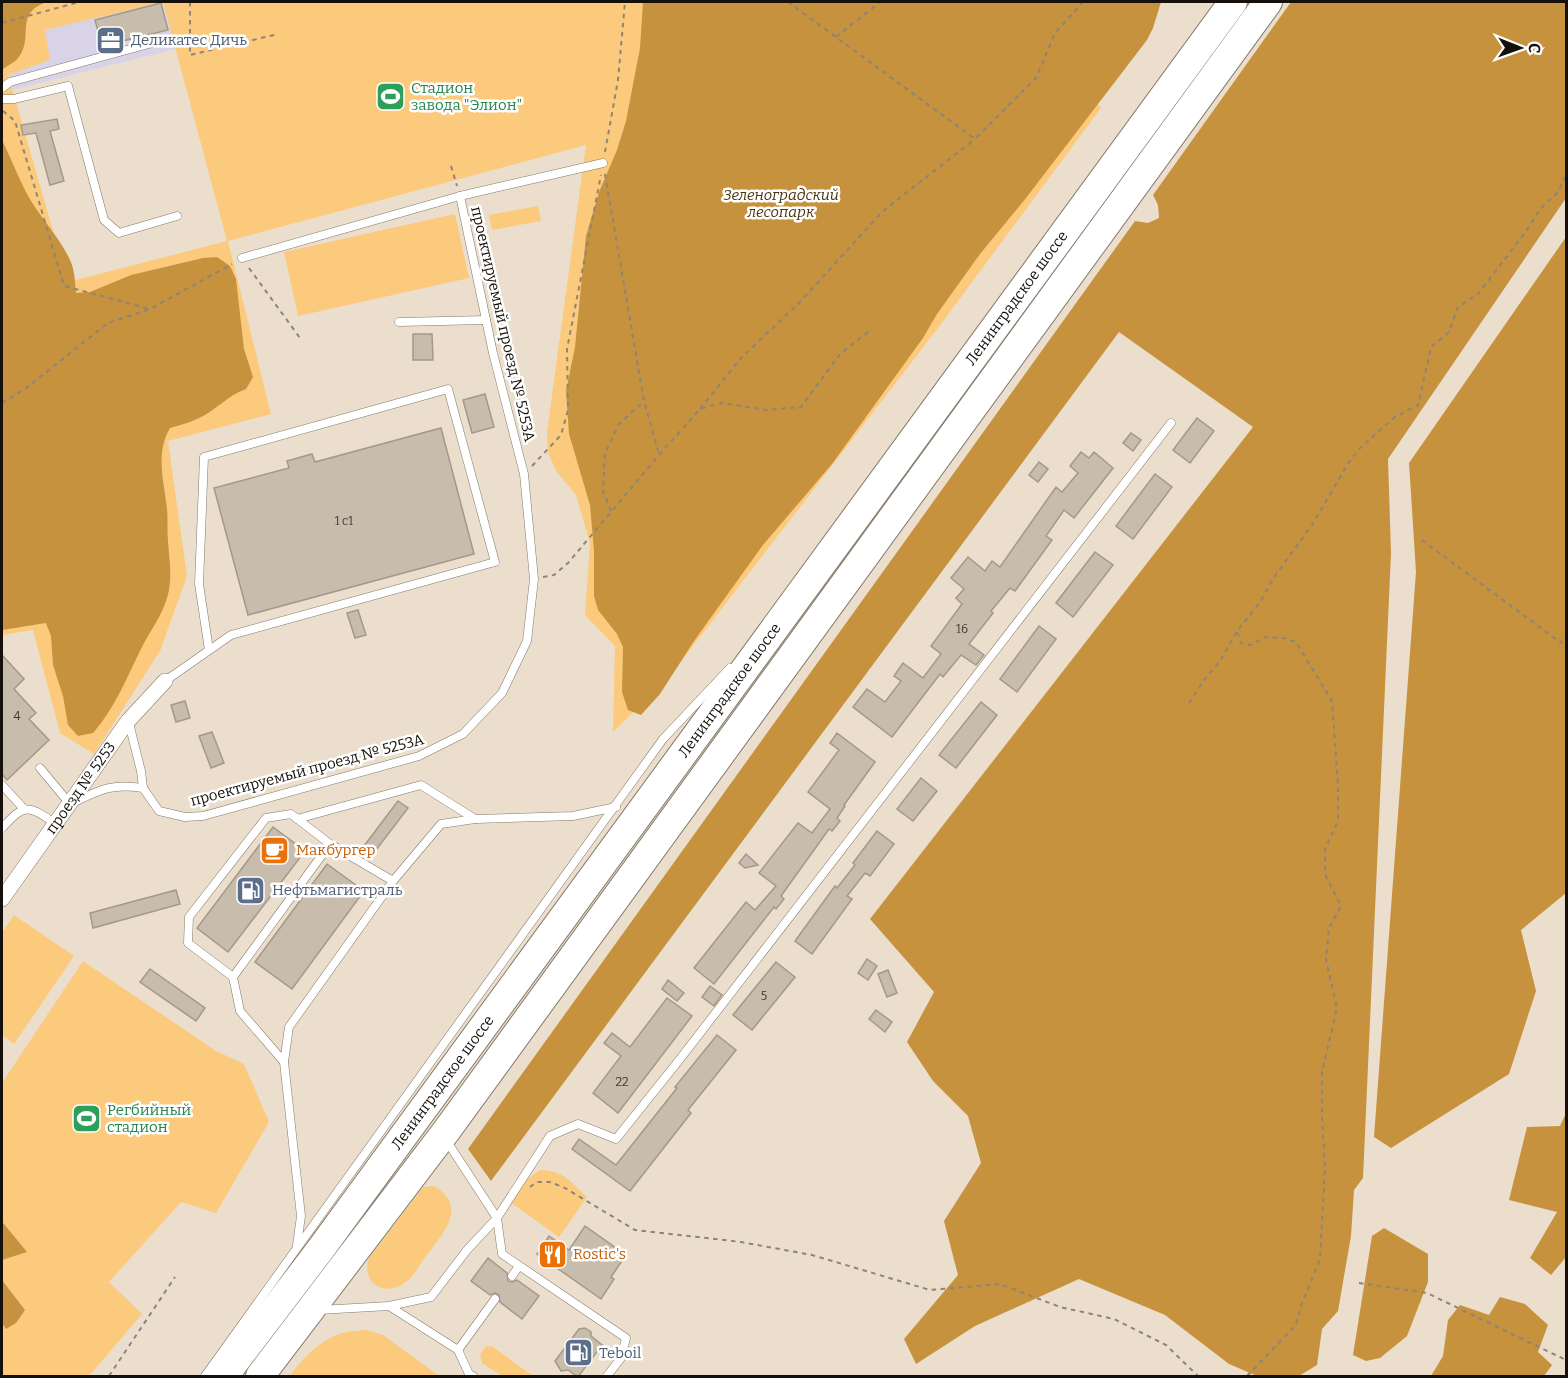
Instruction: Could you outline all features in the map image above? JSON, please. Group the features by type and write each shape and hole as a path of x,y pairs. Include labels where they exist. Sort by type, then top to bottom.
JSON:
{"highway":[{"name":"Ленинградское шоссе","path":"224,1377 320,1250 1233,2"},
{"name":"Ленинградское шоссе","path":"260,1377 443,1136 1268,2"}],"street":[{"name":"проезд № 5253","path":"4,889 56,824 129,721 165,681"}],"lane":[{"path":"2,88 10,82 156,42"},
{"path":"2,99 14,99 68,86 105,220 119,233 177,216"},
{"path":"242,258 460,196 603,163"},
{"name":"проектируемый проезд № 5253А","path":"143,789 159,811 185,817 203,816 419,756 463,734 502,693 527,641 534,579 524,474 486,320 460,196"},
{"path":"399,322 486,320"},
{"path":"165,681 231,635 495,562 448,389 204,457 199,584 209,650"},
{"path":"312,1310 389,1306 431,1297 467,1250 497,1218 550,1136 578,1125 615,1139 687,1050 1171,423"},
{"path":"758,637 798,594"},
{"path":"205,1377 663,739 735,662"},
{"path":"40,768 70,804 100,790 120,785 143,789 129,721"},
{"path":"2,785 24,809"},
{"path":"297,819 421,785 475,819"},
{"path":"297,1246 301,1216 284,1062 289,1027 393,881 441,824 475,819 573,816 616,807"},
{"path":"2,828 17,812 24,809 35,809 56,824"},
{"path":"284,1062 240,1011 233,977 188,943 189,917 266,818 291,814 330,844 393,881"},
{"path":"233,977 330,844"},
{"path":"443,1136 497,1218 502,1254 626,1338 621,1358 608,1377"},
{"path":"512,1276 519,1266"},
{"path":"458,1350 495,1299"},
{"path":"389,1306 458,1350 469,1374 473,1377"}],"path":[{"path":"2,23 80,2"},
{"path":"190,2 190,55 274,35"},
{"path":"524,474 561,435 568,410 567,349 618,80 625,2"},
{"path":"788,2 975,139"},
{"path":"836,38 880,2"},
{"path":"534,579 554,575 568,563 700,410 742,357 798,304 883,211 975,139 1036,78 1055,33 1083,2"},
{"path":"2,109 15,121 64,286 150,309"},
{"path":"603,163 644,401 659,455"},
{"path":"451,166 460,196"},
{"path":"1189,703 1312,525 1349,462 1395,417 1418,405 1431,347 1449,332 1458,307 1478,294 1527,230 1540,209 1558,192 1566,175"},
{"path":"2,403 25,389 108,323 150,309 242,258 300,338"},
{"path":"700,410 721,404 767,410 801,407 840,354 872,329"},
{"path":"611,511 603,491 605,453 618,424 644,401"},
{"path":"1422,540 1561,643 1566,635"},
{"path":"1237,631 1241,643 1251,645 1265,637 1283,638 1296,642 1332,701 1338,784 1338,821 1325,849 1325,874 1341,906 1329,928 1326,960 1337,1008 1322,1072 1325,1169 1320,1259 1296,1325 1247,1377"},
{"path":"527,1190 537,1182 549,1182 565,1188 635,1230 741,1242 812,1255 930,1290 1000,1284 1060,1307 1114,1319 1166,1345 1198,1377"},
{"path":"109,1377 175,1277"},
{"path":"1359,1283 1427,1293 1566,1360"}],"shaded area":[{"name":"Деликатес Дичь","path":"163,2 176,49 12,90 8,74 50,60 44,30"}],"green space":[{"path":"2,2 163,2 1109,2 1082,86 1101,108 938,328 669,677 613,732 615,646 585,615 590,543 576,495 557,472 548,453 547,432 586,145 228,241 271,414 168,441 187,576 160,651 94,754 60,733 33,630 2,635","holes":["163,2 227,241 68,282 8,75 50,60 45,30"]},
{"path":"2,2 47,2 37,7 27,19 23,50 16,60 2,70"},
{"name":"Зеленоградский лесопарк","path":"643,2 1161,2 1147,40 1026,198 980,254 832,464 763,545 694,641 660,694 641,715 628,710 622,692 623,647 617,634 598,610 594,596 594,551 590,505 569,434 566,391 575,347 586,236 599,192 617,150 626,121 640,48"},
{"path":"1291,2 1566,2 1566,198 1388,459 1391,553 1363,1178 1354,1190 1351,1236 1338,1311 1322,1329 1317,1365 1299,1376 1257,1376 1229,1364 1165,1315 1079,1279 975,1326 916,1364 904,1339 958,1275 944,1221 981,1163 968,1116 933,1081 907,1042 934,992 870,919 1253,427 1119,332 491,1181 468,1149 1135,221 1148,223 1159,218 1158,205 1153,195"},
{"path":"2,140 27,194 68,256 74,272 76,293 90,292 131,275 203,258 217,257 230,266 236,279 244,349 253,377 246,389 204,416 170,428 165,438 162,458 167,513 169,592 159,617 108,714 93,733 78,736 68,725 63,696 53,665 51,636 46,623 2,630"},
{"path":"538,206 541,221 492,230 489,215"},
{"path":"455,214 469,278 298,316 284,252"},
{"path":"1566,237 1566,893 1521,930 1536,991 1509,1074 1391,1148 1374,1137 1416,572 1409,463"},
{"path":"14,915 74,956 14,1044 2,1035 2,933"},
{"path":"83,961 216,1051 244,1064 269,1122 216,1213 181,1202 109,1282 142,1314 89,1376 2,1376 2,1320 25,1310 2,1280 2,1260 26,1252 2,1222 2,1083"},
{"path":"1566,1113 1566,1257 1551,1275 1530,1258 1557,1212 1509,1200 1527,1127 1560,1126"},
{"path":"540,1170 561,1175 587,1197 559,1237 510,1202 520,1185"},
{"path":"434,1186 445,1194 450,1203 449,1222 444,1231 415,1273 406,1282 388,1289 375,1285 368,1274 369,1258 423,1187"},
{"path":"2,1222 4,1224 27,1252 2,1260"},
{"path":"1384,1228 1428,1254 1428,1282 1407,1336 1380,1358 1366,1361 1353,1355 1372,1236"},
{"path":"2,1280 25,1310 16,1323 6,1329 2,1323"},
{"path":"1500,1297 1525,1304 1548,1325 1538,1352 1552,1365 1544,1376 1431,1376 1443,1356 1448,1320 1460,1305 1489,1315"},
{"path":"367,1330 383,1335 439,1376 290,1376 306,1356 326,1340 342,1333"},
{"path":"486,1346 493,1347 533,1376 502,1376 482,1363 480,1354"}],"building":[{"path":"161,3 168,30 102,46 95,20"},
{"path":"57,119 59,129 50,131 64,181 50,185 36,133 23,135 21,125"},
{"path":"413,334 432,334 433,360 413,360"},
{"path":"485,394 494,427 472,433 463,400"},
{"path":"1197,418 1214,431 1190,463 1173,450"},
{"path":"441,428 474,554 248,615 214,488 289,468 287,461 312,454 315,462"},
{"path":"1131,433 1141,440 1133,451 1123,443"},
{"path":"1081,452 1089,458 1094,452 1113,468 1074,518 1064,510 1046,536 1052,540 1015,591 1010,588 991,611 993,613 969,644 984,655 976,665 961,655 943,677 940,674 892,737 853,707 867,689 885,702 901,681 894,676 903,663 923,678 941,654 931,646 962,604 956,598 964,589 951,578 968,557 985,571 992,561 1000,567 1056,487 1062,492 1078,473 1070,466"},
{"path":"1039,462 1048,469 1038,482 1029,475"},
{"path":"1155,474 1172,487 1133,539 1116,526"},
{"path":"1095,552 1113,565 1073,617 1056,603"},
{"path":"358,610 366,635 355,638 347,613"},
{"path":"1039,626 1056,639 1017,692 1000,679"},
{"path":"2,655 24,679 14,689 36,713 29,719 49,740 7,780 2,774"},
{"path":"185,701 190,718 176,722 171,705"},
{"path":"981,702 997,715 956,768 939,755"},
{"path":"212,732 224,763 211,768 199,736"},
{"path":"837,733 875,762 844,805 837,818 840,821 832,831 829,829 781,896 784,899 776,909 774,907 714,984 694,968 746,902 755,910 776,886 759,873 798,823 812,833 830,809 808,792 839,750 830,743"},
{"path":"921,778 937,791 913,821 897,809"},
{"path":"398,801 408,808 370,858 361,850"},
{"name":"Нефтьмагистраль","path":"273,827 305,851 228,952 197,928"},
{"path":"877,831 894,844 870,876 865,873 847,896 852,899 812,954 795,941 835,886 837,888 855,865 853,863"},
{"path":"746,854 758,865 745,868 739,863"},
{"path":"327,864 364,891 292,989 255,962"},
{"path":"176,890 180,904 93,928 90,913"},
{"path":"867,959 877,966 868,980 858,973"},
{"path":"776,962 795,977 752,1030 733,1015"},
{"path":"150,969 205,1008 196,1021 140,982"},
{"path":"888,970 897,993 887,997 878,974"},
{"path":"668,980 684,993 677,1001 662,989"},
{"path":"710,986 722,995 714,1006 702,997"},
{"path":"667,998 692,1016 618,1113 593,1093 621,1056 604,1043 612,1033 630,1047"},
{"path":"876,1010 892,1022 885,1032 869,1019"},
{"path":"717,1035 736,1050 688,1110 691,1113 630,1191 572,1149 579,1139 616,1165"},
{"path":"585,1226 626,1255 611,1277 614,1279 601,1299 537,1254 549,1236 569,1250"},
{"path":"488,1258 507,1273 508,1281 517,1280 539,1296 522,1319 500,1302 499,1295 495,1293 490,1295 471,1281"},
{"name":"Teboil","path":"585,1328 602,1345 578,1377 568,1370 561,1371 555,1361 579,1329"}],"place":[{"name":"Деликатес Дичь","path":"110,40"},
{"name":"Стадион завода \"Элион\"","path":"390,97"},
{"name":"Макбургер","path":"275,850"},
{"name":"Нефтьмагистраль","path":"251,890"},
{"name":"Регбийный стадион","path":"86,1119"},
{"name":"Rostic's","path":"552,1254"},
{"name":"Teboil","path":"578,1353"}]}
